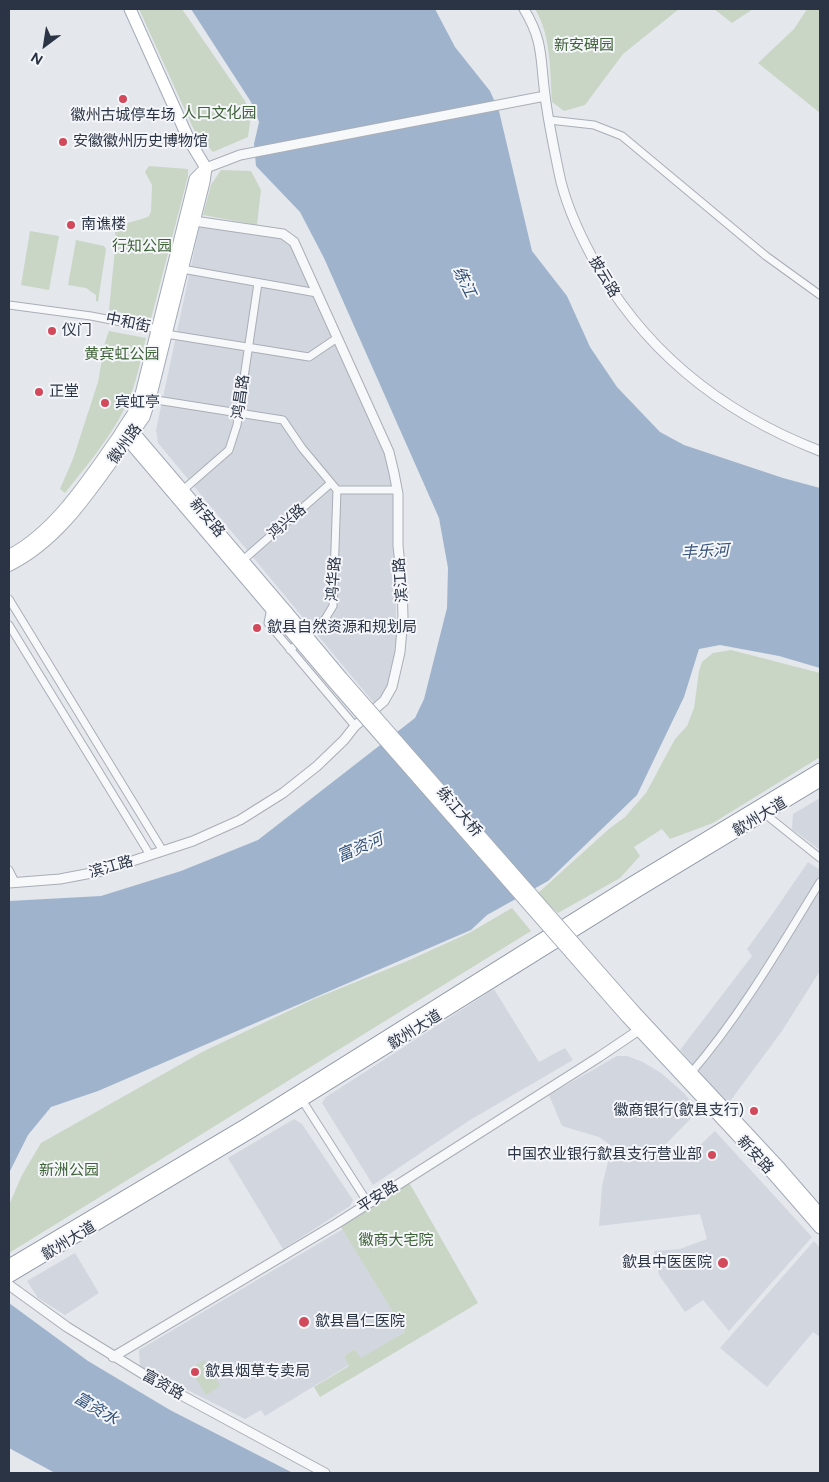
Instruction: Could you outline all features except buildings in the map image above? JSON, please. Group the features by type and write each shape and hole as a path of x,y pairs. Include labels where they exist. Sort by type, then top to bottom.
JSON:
{"main road":[{"path":"130,9 189,140 206,168"},
{"name":"徽州路","path":"9,566 37,549 64,524 128,432 182,270 206,168"},
{"name":"徽州路","path":"9,555 31,541 56,517 128,432 144,417 150,399 194,179 206,168"},
{"name":"新安路","path":"128,432 183,490 243,560 282,615"},
{"name":"新安路","path":"128,432 271,608 282,615"},
{"name":"练江大桥","path":"282,615 342,678 630,1014"},
{"name":"歙州大道","path":"9,1265 248,1123 642,877 820,769"},
{"name":"歙州大道","path":"9,1277 302,1100 638,891 820,781"},
{"name":"新安路","path":"630,1014 639,1030 773,1174 820,1228"},
{"name":"新安路","path":"630,1014 691,1072 820,1214"}],"street":[{"name":"披云路","path":"524,9 532,22 542,51 545,96 562,185 577,228 599,269 632,320 668,357 719,399 771,429 820,451"},
{"path":"206,168 240,155 545,96"},
{"path":"549,120 594,125 622,136 766,256 820,295"},
{"name":"滨江路","path":"12,882 81,876 102,871 222,829 270,802 317,766 344,740 355,726 384,702 395,679 400,652 403,599 398,546 397,490 389,452 294,242 283,234 194,221"},
{"path":"182,270 317,294"},
{"name":"鸿昌路","path":"183,490 229,450 235,435 258,283"},
{"name":"中和街","path":"9,305 91,316 162,332 308,357 336,338"},
{"path":"150,399 283,420 302,448 337,490 397,490"},
{"name":"鸿兴路","path":"243,560 332,483"},
{"name":"鸿华路","path":"290,650 325,619 333,606 337,490"},
{"path":"9,599 163,851"},
{"path":"271,608 268,623 355,726"},
{"path":"9,625 150,855"},
{"path":"765,814 820,858"},
{"path":"9,870 12,882"},
{"path":"691,1072 702,1060 753,988 820,882"},
{"name":"平安路","path":"113,1357 368,1204 639,1030"},
{"path":"302,1100 368,1204"},
{"name":"富资路","path":"9,1285 67,1327 113,1357 325,1473"}],"shaded area":[{"path":"200,224 288,238 387,457 396,494 396,654 388,691 374,703 158,443 156,430"},
{"path":"820,798 820,850 792,829 793,814"},
{"path":"808,862 820,870 820,971 782,1031 728,1104 680,1050 752,956 747,949"},
{"path":"494,989 539,1062 565,1048 573,1060 470,1120 373,1185 322,1103 326,1097"},
{"path":"617,1056 627,1056 643,1062 661,1073 684,1093 698,1111 664,1146 676,1158 695,1150 715,1131 812,1237 729,1331 703,1300 685,1312 659,1275 654,1251 680,1249 707,1239 700,1214 599,1226 602,1186 612,1146 599,1137 562,1126 549,1095"},
{"path":"294,1119 302,1124 353,1200 350,1206 283,1249 228,1158"},
{"name":"歙县昌仁医院","path":"343,1229 405,1332 361,1359 355,1349 344,1356 349,1365 265,1416 261,1410 245,1419 140,1366 139,1350"},
{"path":"814,1241 820,1248 820,1337 813,1332 767,1387 720,1348"},
{"path":"75,1253 99,1293 65,1315 38,1298 27,1281"}],"green space":[{"name":"人口文化园","path":"139,9 182,9 245,101 251,115 248,137 213,152 194,130"},
{"name":"新安碑园","path":"535,9 679,9 623,54 585,105 564,111 552,102 547,42"},
{"path":"714,9 753,9 732,23"},
{"path":"807,9 820,9 820,113 758,63 794,29"},
{"name":"行知公园","path":"149,166 188,169 188,176 151,319 109,310 116,238 114,227 148,217 151,212 152,185 145,172"},
{"path":"221,170 251,171 261,190 257,225 203,215 211,185"},
{"path":"30,231 59,236 49,290 21,285"},
{"path":"76,240 104,246 106,249 98,302 96,301 96,295 86,288 68,285"},
{"name":"黄宾虹公园","path":"109,331 146,338 136,381 125,407 110,433 65,493 60,489 73,459 98,382 105,342"},
{"path":"731,650 820,673 820,757 713,823 670,839 662,829 634,847 640,856 620,878 558,913 537,894 610,828 625,817 646,793 675,739 687,726 694,708 702,662 713,653"},
{"name":"新洲公园","path":"512,908 531,931 9,1253 9,1205 22,1175 41,1143 204,1051 314,999 405,962 469,933"},
{"name":"徽商大宅院","path":"410,1184 478,1303 320,1397 314,1387 349,1366 344,1356 355,1349 361,1358 405,1332 340,1225 405,1185"},
{"path":"204,1360 220,1386 206,1395 190,1369"}],"water":[{"path":"191,9 435,9 455,47 490,91 499,111 532,251 567,296 590,347 617,387 660,432 684,445 783,478 820,488 820,668 779,656 720,645 699,649 684,697 637,795 548,881 487,915 471,930 98,1091 51,1107 28,1135 9,1173 9,901 101,896 181,871 258,840 415,718 424,699 447,608 448,568 439,518 324,258 300,212 256,166 254,144 259,122 251,102"},
{"name":"富资水","path":"9,1303 88,1361 170,1410 293,1473 55,1473 9,1448"}],"place":[{"name":"徽州古城停车场","path":"123,99"},
{"name":"安徽徽州历史博物馆","path":"63,142"},
{"name":"南谯楼","path":"71,225"},
{"name":"仪门","path":"52,331"},
{"name":"正堂","path":"39,392"},
{"name":"宾虹亭","path":"105,403"},
{"name":"歙县自然资源和规划局","path":"257,628"},
{"name":"徽商银行(歙县支行)","path":"754,1111"},
{"name":"中国农业银行歙县支行营业部","path":"712,1155"},
{"name":"歙县中医医院","path":"723,1263"},
{"name":"歙县昌仁医院","path":"304,1322"},
{"name":"歙县烟草专卖局","path":"195,1372"}],"water label":[{"name":"练江","path":"464,282"},
{"name":"丰乐河","path":"705,552"},
{"name":"富资河","path":"360,848"}]}
